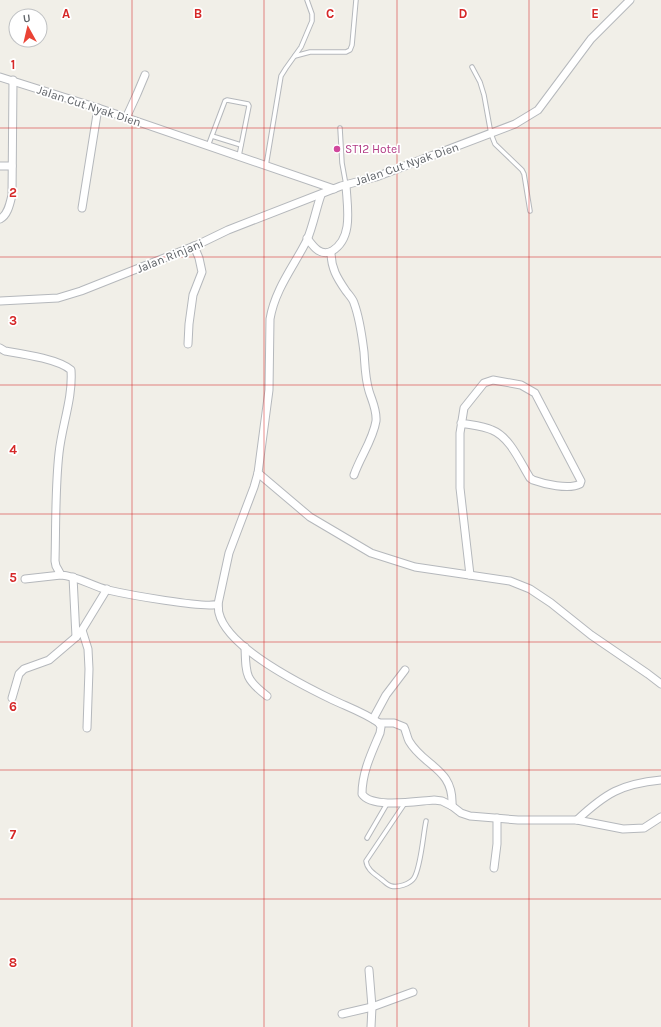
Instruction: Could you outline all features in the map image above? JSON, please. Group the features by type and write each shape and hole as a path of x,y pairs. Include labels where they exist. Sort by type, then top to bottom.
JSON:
{"street":[{"name":"Jalan Cut Nyak Dien","path":"0,77 98,108 334,189 346,184 376,177 491,134 515,124 538,110 591,39 630,0"},
{"path":"126,118 145,75"},
{"path":"0,219 7,213 11,199 13,80"},
{"path":"82,208 98,108"},
{"path":"0,166 12,166"},
{"path":"307,238 316,249 322,253 331,252 343,240 347,229 348,214 346,184"},
{"name":"Jalan Rinjani","path":"0,302 58,298 74,293 194,246 228,230 334,189"},
{"path":"321,195 307,238 279,288 272,308 270,319 269,390 258,472 254,487 229,553 218,604 219,613 233,637 254,655 285,674 379,723 394,722 404,727 409,741 446,777 453,797 452,806"},
{"path":"188,344 188,324 193,295 202,272 199,258 194,246"},
{"path":"331,252 333,270 353,301 356,309 360,324 364,353 365,376 376,410 376,421 370,440 354,475"},
{"path":"0,348 5,351 54,362 66,366 71,370 72,377 59,451 56,493 55,561 61,575"},
{"path":"461,423 490,429 499,433 505,438 530,478 533,480 565,486 577,486 581,481 579,474 564,450 535,393 521,385 493,380 484,383 464,408 461,423 459,457 460,488 470,575"},
{"path":"258,472 310,517 371,553 415,567 510,581 530,589 551,603 591,635 661,684"},
{"path":"25,579 61,575 73,577 107,589 158,599 210,606 218,604"},
{"path":"73,577 76,637"},
{"path":"12,698 20,674 24,669 49,660 76,637 82,630 107,589"},
{"path":"82,630 88,649 90,669 87,728"},
{"path":"245,647 245,664 250,681 268,696"},
{"path":"372,719 386,696 405,670"},
{"path":"379,723 381,727 380,733 366,767 363,779 362,794 364,797 373,801 405,802 434,800 442,801 461,813 470,816 518,820 577,820 624,830 644,828 661,817"},
{"path":"577,820 592,806 610,793 644,782 661,780"},
{"path":"494,868 497,844 497,818"},
{"path":"369,970 372,1007 370,1027"},
{"path":"342,1014 372,1007 413,992"}],"lane":[{"path":"266,166 281,76 301,47 312,21 312,14 307,0"},
{"path":"295,56 310,52 346,52 350,50 352,46 356,0"},
{"path":"472,67 480,82 484,95 491,134 495,144 522,170 524,174 530,211"},
{"path":"208,146 225,101 227,100 247,104 249,106 239,156"},
{"path":"340,128 342,163 346,184"},
{"path":"212,136 241,145"},
{"path":"367,838 388,802"},
{"path":"405,802 386,833 367,858 366,864 371,871 392,886 396,887 408,884 413,880 419,861 426,821"}],"place":[{"name":"ST12 Hotel","path":"337,149"}]}
